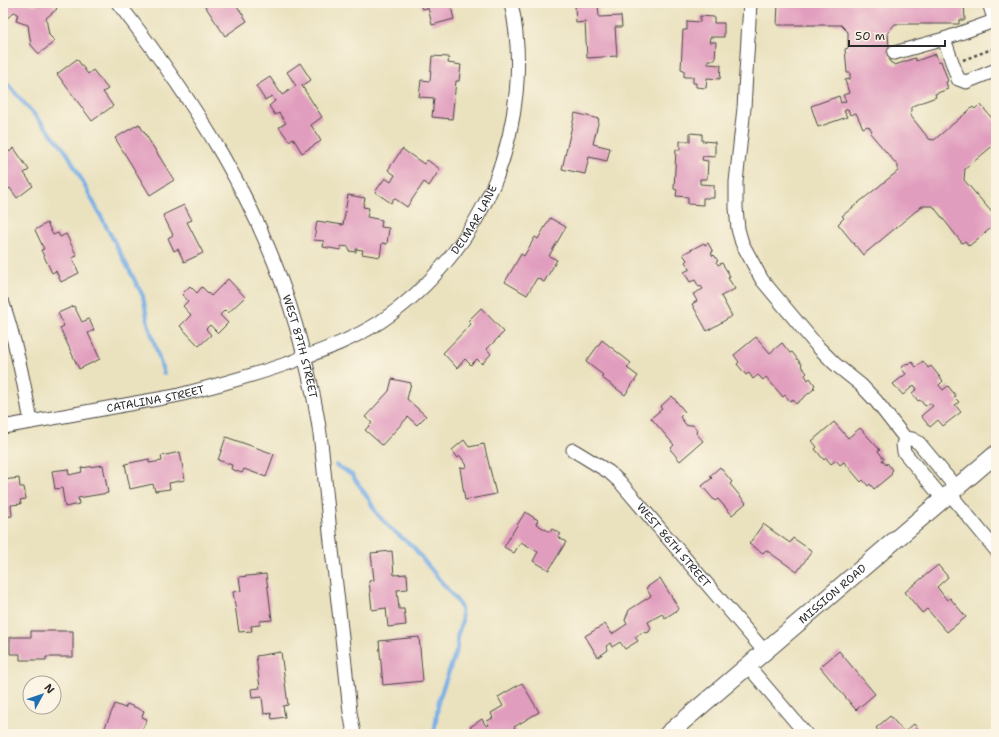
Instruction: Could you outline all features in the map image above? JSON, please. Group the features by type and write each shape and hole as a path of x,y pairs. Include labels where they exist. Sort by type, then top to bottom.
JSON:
{"main road":[{"name":"MISSION ROAD","path":"668,734 996,454"}],"street":[{"name":"WEST 87TH STREET","path":"118,3 180,86 210,133 234,174 263,235 280,276 296,326 320,434 350,712 354,734"},
{"name":"DELMAR LANE","path":"304,358 348,340 380,322 410,298 432,278 459,246 478,217 490,194 502,163 511,128 517,92 518,56 515,20 511,3"},
{"path":"750,3 744,108 736,182 736,208 738,228 742,243 762,280 814,342 835,364 876,401 905,438 912,439 919,443 950,494 996,550"},
{"path":"894,53 995,23 989,3"},
{"path":"944,39 958,79 966,82 996,70"},
{"path":"3,304 22,369 31,422"},
{"name":"CATALINA STREET","path":"3,427 178,395 226,383 304,358"},
{"name":"WEST 86TH STREET","path":"573,450 609,472 620,482 764,652"},
{"path":"748,666 806,734"}],"path":[{"path":"962,60 992,49"}],"building":[{"path":"3,3 26,3 35,6 39,3 52,3 57,9 46,18 49,35 55,41 39,54 31,45 28,25 16,21 18,14 14,12 4,21"},
{"path":"203,3 235,3 247,21 225,36"},
{"path":"420,3 450,3 454,19 432,25 428,8 422,9"},
{"path":"778,3 964,3 965,20 959,20 959,24 895,24 888,32 890,62 895,65 915,58 916,61 936,54 938,62 941,61 948,81 946,82 948,89 935,94 936,97 912,106 910,115 929,139 934,140 973,107 975,109 980,104 996,123 996,143 965,169 964,180 996,217 996,224 969,246 965,241 962,243 933,206 922,206 863,255 838,224 844,218 842,216 898,171 898,166 870,133 872,131 868,126 863,128 856,113 850,115 848,109 844,111 847,117 818,127 811,106 839,96 841,103 846,101 843,95 849,93 845,80 850,79 850,73 847,73 845,49 848,48 848,32 841,25 777,25"},
{"path":"598,5 599,17 621,16 622,27 615,27 617,56 587,58 585,22 576,23 575,6"},
{"path":"700,16 714,17 714,23 724,23 724,37 710,37 709,42 716,42 715,60 708,60 708,64 721,65 720,79 707,78 706,88 696,87 696,83 693,83 693,77 684,77 684,70 681,69 683,30 687,30 687,21 700,22"},
{"path":"432,56 449,57 448,63 461,65 459,81 456,81 452,119 432,117 434,98 419,97 421,80 430,81"},
{"path":"77,59 88,74 93,70 108,89 103,92 113,106 92,121 57,74"},
{"path":"300,63 311,80 302,86 322,117 311,125 321,141 302,153 293,138 289,141 279,127 286,123 279,113 275,115 269,106 275,101 272,96 265,100 256,86 270,77 282,95 296,86 287,72"},
{"path":"575,113 599,119 593,144 610,148 607,161 589,157 585,174 562,169"},
{"path":"139,124 174,180 150,195 115,138"},
{"path":"690,133 702,134 702,141 715,142 715,157 703,156 702,160 708,161 707,179 700,179 700,184 714,185 714,198 703,198 703,205 688,204 688,197 676,196 677,190 674,189 676,149 680,150 680,141 690,141"},
{"path":"3,143 9,152 14,148 29,170 24,173 33,186 17,198 10,188 5,191 3,188"},
{"path":"402,149 424,164 427,160 440,169 429,186 424,182 407,207 394,198 391,203 375,192 385,178 391,182 395,175 388,170"},
{"path":"348,195 365,198 363,207 369,208 367,217 382,220 381,227 389,228 387,244 382,243 380,257 362,254 363,250 356,249 356,252 349,251 349,247 341,246 341,250 323,247 324,241 314,240 317,221 343,225"},
{"path":"184,205 192,220 187,222 203,253 184,262 178,249 174,251 168,238 173,235 163,215"},
{"path":"550,218 566,227 549,256 557,260 544,282 537,278 527,295 505,282 521,254 524,256 535,237 538,239"},
{"path":"47,223 53,235 58,233 60,237 66,234 77,256 72,258 79,273 61,282 56,271 52,273 41,250 44,249 35,230"},
{"path":"704,243 705,245 708,243 713,252 711,253 718,261 716,262 718,265 722,263 730,276 728,278 735,289 721,296 732,316 707,331 692,304 697,301 693,294 703,289 701,286 699,287 695,280 690,282 684,272 690,269 685,262 687,260 683,254"},
{"path":"228,279 245,297 228,313 225,310 220,315 228,323 218,333 210,325 206,329 211,335 199,346 180,326 191,315 183,306 188,301 182,294 190,286 197,293 202,287 211,296"},
{"path":"74,306 82,322 89,319 94,330 88,333 100,359 79,369 60,328 64,326 58,313"},
{"path":"481,308 504,332 487,349 491,354 482,364 477,359 471,365 465,359 457,368 443,353 471,324 468,321"},
{"path":"756,337 770,353 782,343 790,353 792,352 802,365 801,366 807,373 805,375 808,380 810,378 815,385 813,387 815,388 796,404 793,399 790,401 785,395 783,397 766,377 763,380 758,375 753,379 749,373 746,375 737,364 739,362 734,355"},
{"path":"602,340 631,363 627,368 638,376 625,395 601,377 603,375 586,362"},
{"path":"923,361 928,368 931,366 943,381 939,385 943,390 948,386 956,396 954,397 959,402 955,405 961,412 943,426 938,420 930,427 921,416 933,406 930,403 925,406 920,400 918,401 912,393 917,389 914,385 903,395 893,384 906,374 901,368 907,363 909,365 912,362 916,367"},
{"path":"392,379 411,383 407,399 426,416 417,425 408,417 382,445 365,430 372,423 365,417 389,391"},
{"path":"672,396 685,412 680,417 687,426 693,425 697,430 696,433 703,441 680,461 670,449 674,445 651,418 662,409 660,407"},
{"path":"834,422 848,438 860,428 880,450 878,451 884,459 882,460 893,470 891,472 892,474 874,489 870,484 868,486 863,480 861,482 844,462 840,465 836,460 831,464 826,458 824,460 815,449 817,447 812,441"},
{"path":"226,437 274,454 266,477 244,469 242,473 231,469 232,465 218,460"},
{"path":"464,440 469,447 484,444 496,494 465,500 460,468 467,467 460,456 458,458 452,450"},
{"path":"180,452 185,480 169,483 170,489 155,491 153,484 130,489 125,464 149,459 149,463 162,461 161,456"},
{"path":"103,465 108,493 78,498 79,504 65,507 62,488 55,489 52,471 68,469 69,475 82,472 81,468"},
{"path":"720,467 732,482 730,484 746,503 732,515 718,499 715,501 702,486 712,478 710,476"},
{"path":"19,478 20,487 24,487 26,499 20,500 21,504 11,505 12,516 3,517 3,480"},
{"path":"525,512 538,520 536,524 550,532 552,529 561,534 558,537 566,542 549,570 533,561 538,552 521,542 514,553 504,547"},
{"path":"763,524 790,543 793,538 812,551 797,572 766,550 763,553 749,544"},
{"path":"392,551 394,575 407,574 408,589 397,590 399,609 404,609 406,625 388,627 386,608 372,610 369,581 374,580 371,553"},
{"path":"938,565 948,577 937,587 947,600 950,598 966,617 947,632 927,609 922,613 905,592"},
{"path":"266,574 272,620 260,621 260,625 251,626 252,631 239,632 233,592 241,591 239,577"},
{"path":"660,578 679,609 665,618 662,614 648,622 651,628 649,632 643,632 635,637 638,641 625,649 620,642 612,647 610,643 606,646 608,650 598,657 585,636 605,624 612,634 627,624 625,620 629,610 651,596 646,588"},
{"path":"31,631 73,631 73,657 46,657 46,660 20,660 20,654 10,654 10,637 31,637"},
{"path":"419,637 423,681 383,685 379,641"},
{"path":"839,651 875,694 856,710 820,667"},
{"path":"281,652 288,705 283,706 285,717 272,719 271,713 264,714 262,697 252,698 251,689 260,688 256,656"},
{"path":"522,683 539,712 514,727 517,733 462,734 462,732 465,731 470,733 473,732 470,727 482,719 486,726 489,725 487,721 493,718 491,713 503,706 498,697"},
{"path":"115,704 125,708 127,704 144,711 142,717 147,719 140,734 102,734"},
{"path":"890,716 904,732 914,724 922,734 881,734 876,728"}],"waterway":[{"path":"3,79 69,156 143,296 148,323 164,374"},
{"path":"336,465 352,475 377,514 390,528 413,547 461,608 462,621 457,637 457,649 439,699 434,734"}]}
